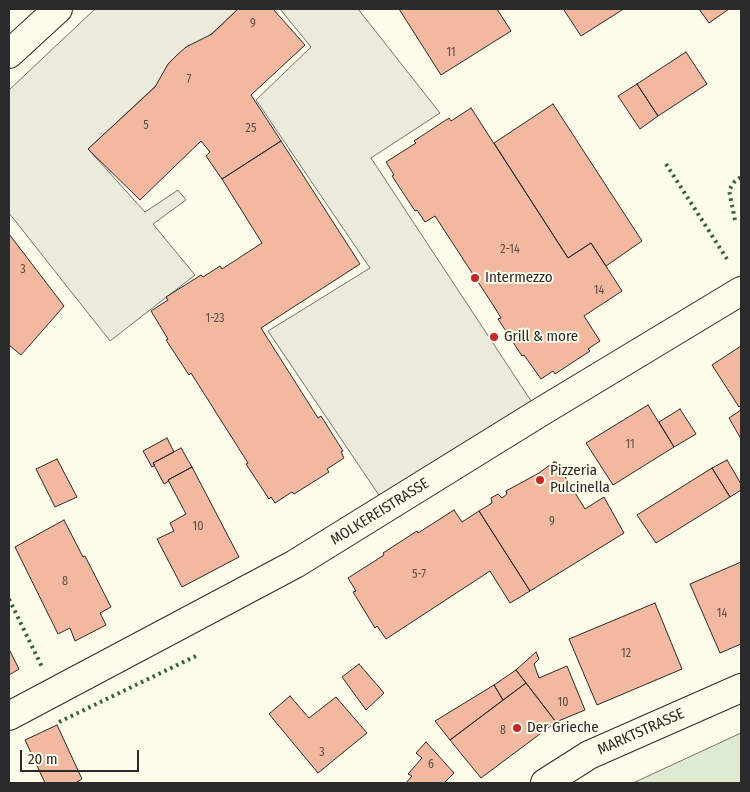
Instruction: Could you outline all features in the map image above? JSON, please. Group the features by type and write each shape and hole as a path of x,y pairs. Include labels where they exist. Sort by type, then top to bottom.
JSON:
{"street":[{"path":"9,54 58,9"},
{"name":"MOLKEREISTRASSE","path":"9,716 295,564 741,291"},
{"name":"MARKTSTRASSE","path":"545,783 589,755 741,688"}],"green space":[{"path":"741,733 741,783 633,783"}],"shaded area":[{"path":"95,9 238,9 88,149 145,212 178,190 186,200 153,224 195,275 110,341 9,213 9,90"},
{"path":"280,9 358,9 440,113 371,158 539,413 387,507 268,331 370,268 256,100 311,47"}],"building":[{"path":"238,9 273,9 305,45 251,95 281,141 222,179 206,156 210,152 201,141 140,200 88,149 155,87 168,64 176,56 186,47 212,34"},
{"path":"399,9 497,9 511,31 441,75"},
{"path":"699,9 729,9 709,23"},
{"path":"564,10 622,10 581,36"},
{"path":"686,52 707,84 658,116 637,84"},
{"path":"637,84 658,116 640,129 618,96"},
{"path":"553,104 642,241 606,266 591,243 568,258 494,143"},
{"path":"471,108 568,258 591,243 622,291 584,316 600,341 588,349 590,351 555,374 553,371 541,379 524,355 522,356 498,319 501,318 495,308 435,216 425,222 417,210 415,211 392,176 394,175 386,162 416,143 414,141 449,118 451,121"},
{"path":"281,141 360,264 261,328 318,418 321,416 343,451 341,452 344,458 327,469 329,472 294,494 292,492 275,503 271,497 269,499 246,464 248,463 191,373 189,375 166,340 168,339 151,311 168,300 166,297 201,275 203,277 220,266 222,269 262,243 222,179"},
{"path":"9,234 64,306 21,355 9,345"},
{"path":"741,346 741,405 739,407 712,365"},
{"path":"648,405 674,447 613,485 586,443"},
{"path":"680,409 696,434 674,447 659,422"},
{"path":"741,410 741,439 729,418"},
{"path":"167,438 174,452 153,463 155,465 152,467 143,451"},
{"path":"181,448 192,467 164,484 153,463"},
{"path":"57,459 77,497 55,507 36,469"},
{"path":"727,460 741,484 741,490 730,497 712,468"},
{"path":"556,462 585,509 604,497 624,533 530,591 479,511 492,503 491,498 498,494 502,498 507,494 506,491 539,473"},
{"path":"192,467 239,557 182,587 157,539 174,531 170,523 186,514 168,480"},
{"path":"712,468 730,497 656,543 637,515"},
{"path":"454,510 462,522 479,511 530,591 510,603 490,571 386,639 377,626 375,628 353,592 356,591 348,578 417,531 418,533"},
{"path":"64,520 111,607 100,613 106,625 75,641 70,628 58,634 15,547"},
{"path":"741,562 741,644 720,653 690,584"},
{"path":"655,603 682,669 597,705 569,639"},
{"path":"9,649 19,669 9,675"},
{"path":"536,652 539,659 534,664 539,678 567,666 585,710 556,722 516,670"},
{"path":"359,664 384,693 366,710 342,677"},
{"path":"516,670 526,683 503,700 494,685"},
{"path":"526,683 556,722 481,778 450,740"},
{"path":"494,685 503,700 450,740 435,721"},
{"path":"290,696 309,718 336,697 367,733 318,773 269,714"},
{"path":"57,725 82,779 75,783 45,783 25,740"},
{"path":"426,742 454,773 444,783 406,783 412,776 408,774 422,758 416,753"}],"hedge":[{"path":"666,164 727,259"},
{"path":"735,220 729,190 735,181 741,177"},
{"path":"9,599 42,667"},
{"path":"59,722 198,655"}],"place":[{"name":"Intermezzo","path":"475,278"},
{"name":"Grill & more","path":"494,337"},
{"name":"Pizzeria Pulcinella","path":"540,480"},
{"name":"Der Grieche","path":"517,728"}]}
